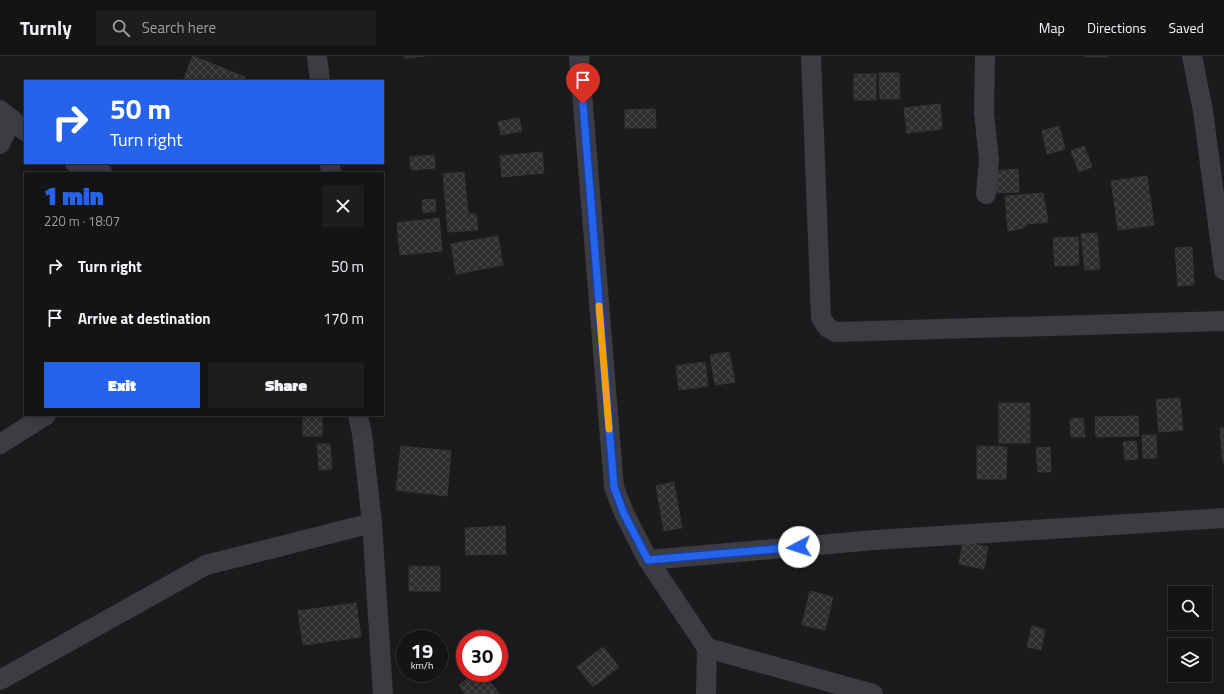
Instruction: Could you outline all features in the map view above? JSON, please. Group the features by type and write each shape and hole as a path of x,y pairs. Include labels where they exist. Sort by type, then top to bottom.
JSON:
{"street":[{"path":"317,56 320,80"},
{"path":"579,56 614,487 624,514 648,560 707,648 706,694"},
{"path":"811,56 821,318 828,328 836,332 1224,322"},
{"path":"985,56 984,113 989,159 986,194"},
{"path":"1192,56 1203,111 1224,270"},
{"path":"0,144 12,120"},
{"path":"78,164 99,172"},
{"path":"0,444 44,416"},
{"path":"358,416 362,434 372,522 383,694"},
{"path":"648,560 875,540 1224,518"},
{"path":"0,680 206,565 372,522"},
{"path":"707,648 873,694"}],"building":[{"path":"193,56 245,77 244,80 189,80 184,78"},
{"path":"404,56 425,56 404,58"},
{"path":"1108,56 1108,57 1085,57"},
{"path":"879,73 899,73 900,99 880,99"},
{"path":"854,74 876,74 876,100 854,100"},
{"path":"940,104 942,129 907,133 904,108"},
{"path":"655,109 656,128 625,128 625,110"},
{"path":"519,118 522,131 501,135 498,122"},
{"path":"1059,126 1065,149 1047,154 1042,131"},
{"path":"1084,146 1092,167 1079,172 1071,151"},
{"path":"542,152 544,173 502,177 500,156"},
{"path":"434,155 435,168 411,170 410,157"},
{"path":"1018,169 1019,192 994,193 993,171"},
{"path":"464,172 468,214 476,214 478,230 448,232 443,174"},
{"path":"1147,176 1154,225 1118,230 1111,181"},
{"path":"1043,193 1048,222 1027,224 1024,228 1008,231 1005,196"},
{"path":"435,199 436,211 423,213 422,200"},
{"path":"439,218 442,251 400,255 397,223"},
{"path":"1097,233 1100,269 1085,270 1081,234"},
{"path":"498,236 503,265 456,274 451,244"},
{"path":"1078,237 1079,265 1055,266 1053,238"},
{"path":"1192,247 1194,285 1178,286 1175,248"},
{"path":"729,352 735,382 715,385 710,355"},
{"path":"705,362 708,386 679,390 676,366"},
{"path":"1180,398 1183,430 1159,432 1156,400"},
{"path":"999,403 1030,403 1030,443 999,443"},
{"path":"322,416 322,436 303,436 303,417"},
{"path":"1138,416 1139,436 1096,437 1095,417"},
{"path":"1083,418 1085,437 1071,437 1070,419"},
{"path":"1220,428 1224,428 1224,463 1223,463"},
{"path":"1142,435 1156,435 1157,458 1143,458"},
{"path":"1136,441 1138,459 1125,460 1123,442"},
{"path":"317,444 330,444 332,469 319,470"},
{"path":"401,446 451,451 447,496 396,490"},
{"path":"977,446 1007,447 1006,479 977,479"},
{"path":"1050,447 1051,472 1038,472 1036,448"},
{"path":"674,482 682,528 664,531 656,486"},
{"path":"505,526 506,554 466,555 465,528"},
{"path":"963,542 988,547 984,569 959,564"},
{"path":"409,566 440,567 440,591 409,591"},
{"path":"810,591 833,597 825,630 802,625"},
{"path":"356,603 361,637 303,645 298,611"},
{"path":"1032,626 1045,630 1041,650 1027,647"},
{"path":"603,647 619,667 593,687 577,667"},
{"path":"463,682 490,682 499,694 465,694 459,685"}],"slow traffic":[{"path":"599,306 609,429"}],"route":[{"path":"583,104 614,487 624,514 648,560 799,547"}]}
